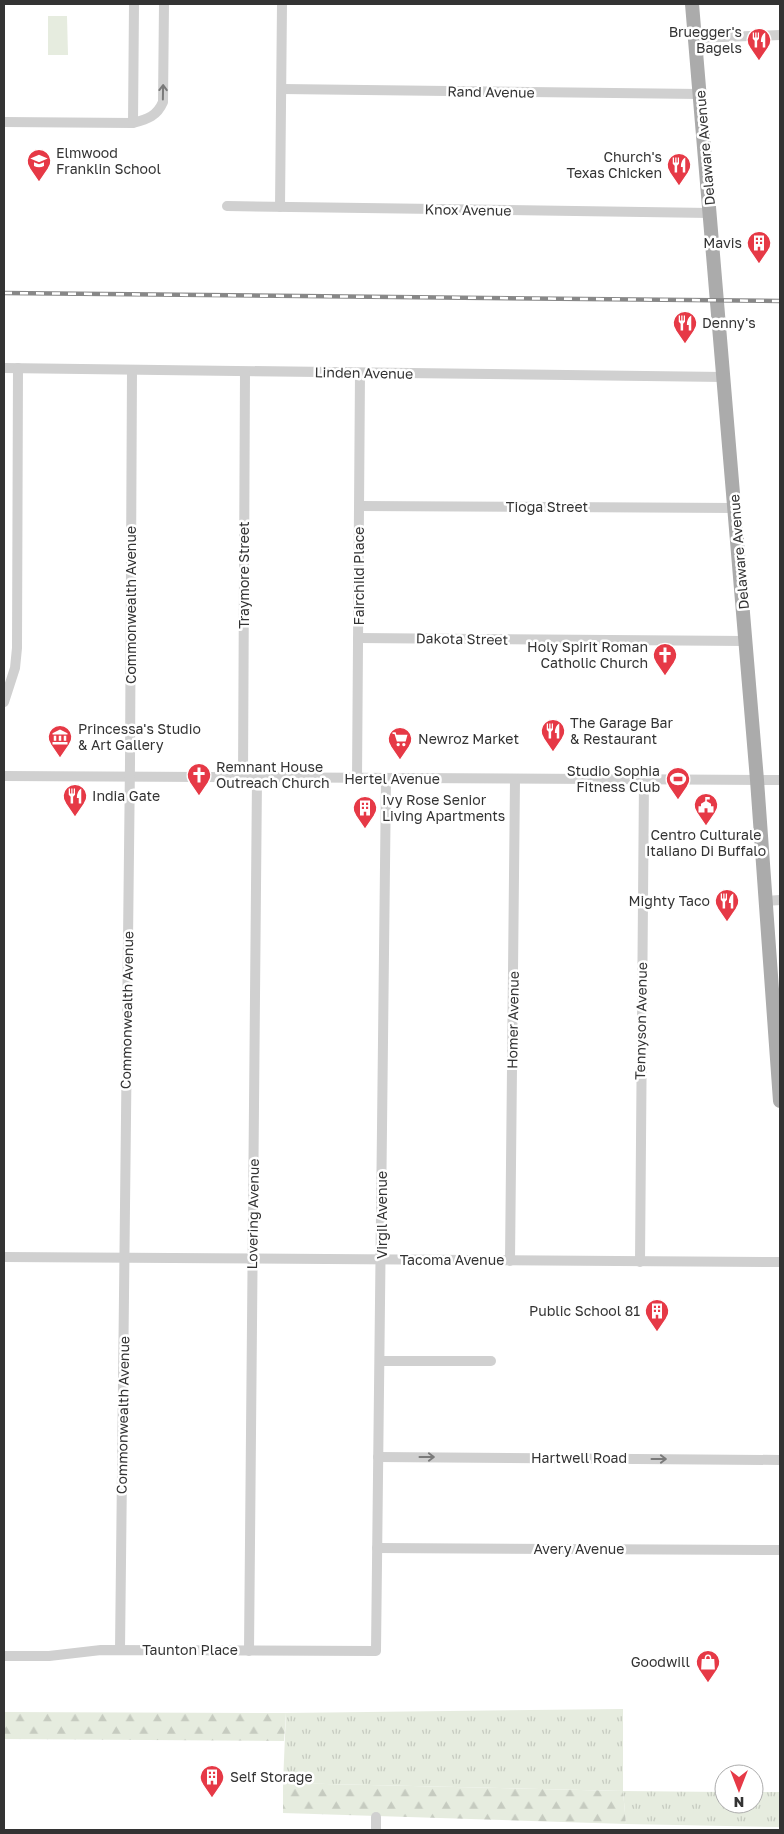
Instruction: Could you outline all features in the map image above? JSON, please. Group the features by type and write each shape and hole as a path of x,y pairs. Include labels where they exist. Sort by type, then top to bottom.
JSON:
{"main road":[{"name":"Delaware Avenue","path":"692,4 766,901 778,1025 780,1101"}],"street":[{"path":"133,122 134,4"},
{"path":"4,122 133,122 150,118 160,110 163,102 164,4"},
{"path":"280,207 282,4"},
{"path":"695,38 780,35"},
{"name":"Rand Avenue","path":"282,89 700,94"},
{"name":"Knox Avenue","path":"226,206 710,212"},
{"name":"Linden Avenue","path":"4,368 724,377"},
{"path":"4,702 15,668 17,648 18,368"},
{"name":"Commonwealth Avenue","path":"120,1650 130,777 132,370"},
{"name":"Traymore Street","path":"243,778 245,372"},
{"name":"Fairchild Place","path":"357,779 360,373"},
{"name":"Tioga Street","path":"359,506 735,508"},
{"name":"Dakota Street","path":"358,638 746,641"},
{"name":"Hertel Avenue","path":"4,776 780,780"},
{"name":"Lovering Avenue","path":"249,1651 257,778"},
{"name":"Virgil Avenue","path":"376,1651 382,1260 386,779"},
{"name":"Homer Avenue","path":"510,1261 516,779"},
{"name":"Tennyson Avenue","path":"640,1262 644,780"},
{"path":"766,901 780,900"},
{"name":"Tacoma Avenue","path":"4,1257 780,1262"},
{"path":"380,1361 491,1361"},
{"name":"Hartwell Road","path":"378,1457 780,1460"},
{"name":"Avery Avenue","path":"377,1548 780,1550"},
{"name":"Taunton Place","path":"4,1656 48,1656 101,1650 376,1651"},
{"path":"376,1817 376,1830"}],"green space":[{"path":"48,16 67,16 68,55 48,55"},
{"path":"623,1709 623,1791 283,1783 286,1713"},
{"path":"4,1712 286,1713 284,1741 4,1739"},
{"path":"283,1783 623,1791 626,1824 283,1813"},
{"path":"623,1791 714,1792 714,1814 764,1814 764,1792 780,1792 780,1827 626,1824"}],"railway":[{"path":"4,293 780,301"}],"place":[{"name":"Bruegger's Bagels","path":"759,61"},
{"name":"Elmwood Franklin School","path":"39,182"},
{"name":"Church's Texas Chicken","path":"679,186"},
{"name":"Mavis","path":"759,264"},
{"name":"Denny's","path":"685,344"},
{"name":"Holy Spirit Roman Catholic Church","path":"665,676"},
{"name":"The Garage Bar & Restaurant","path":"553,752"},
{"name":"Princessa's Studio & Art Gallery","path":"60,758"},
{"name":"Newroz Market","path":"400,760"},
{"name":"Remnant House Outreach Church","path":"199,796"},
{"name":"Studio Sophia Fitness Club","path":"678,800"},
{"name":"India Gate","path":"75,817"},
{"name":"Centro Culturale Italiano Di Buffalo","path":"706,826"},
{"name":"Ivy Rose Senior Living Apartments","path":"365,829"},
{"name":"Mighty Taco","path":"727,922"},
{"name":"Public School 81","path":"657,1332"},
{"name":"Goodwill","path":"708,1683"},
{"name":"Self Storage","path":"212,1798"}]}
